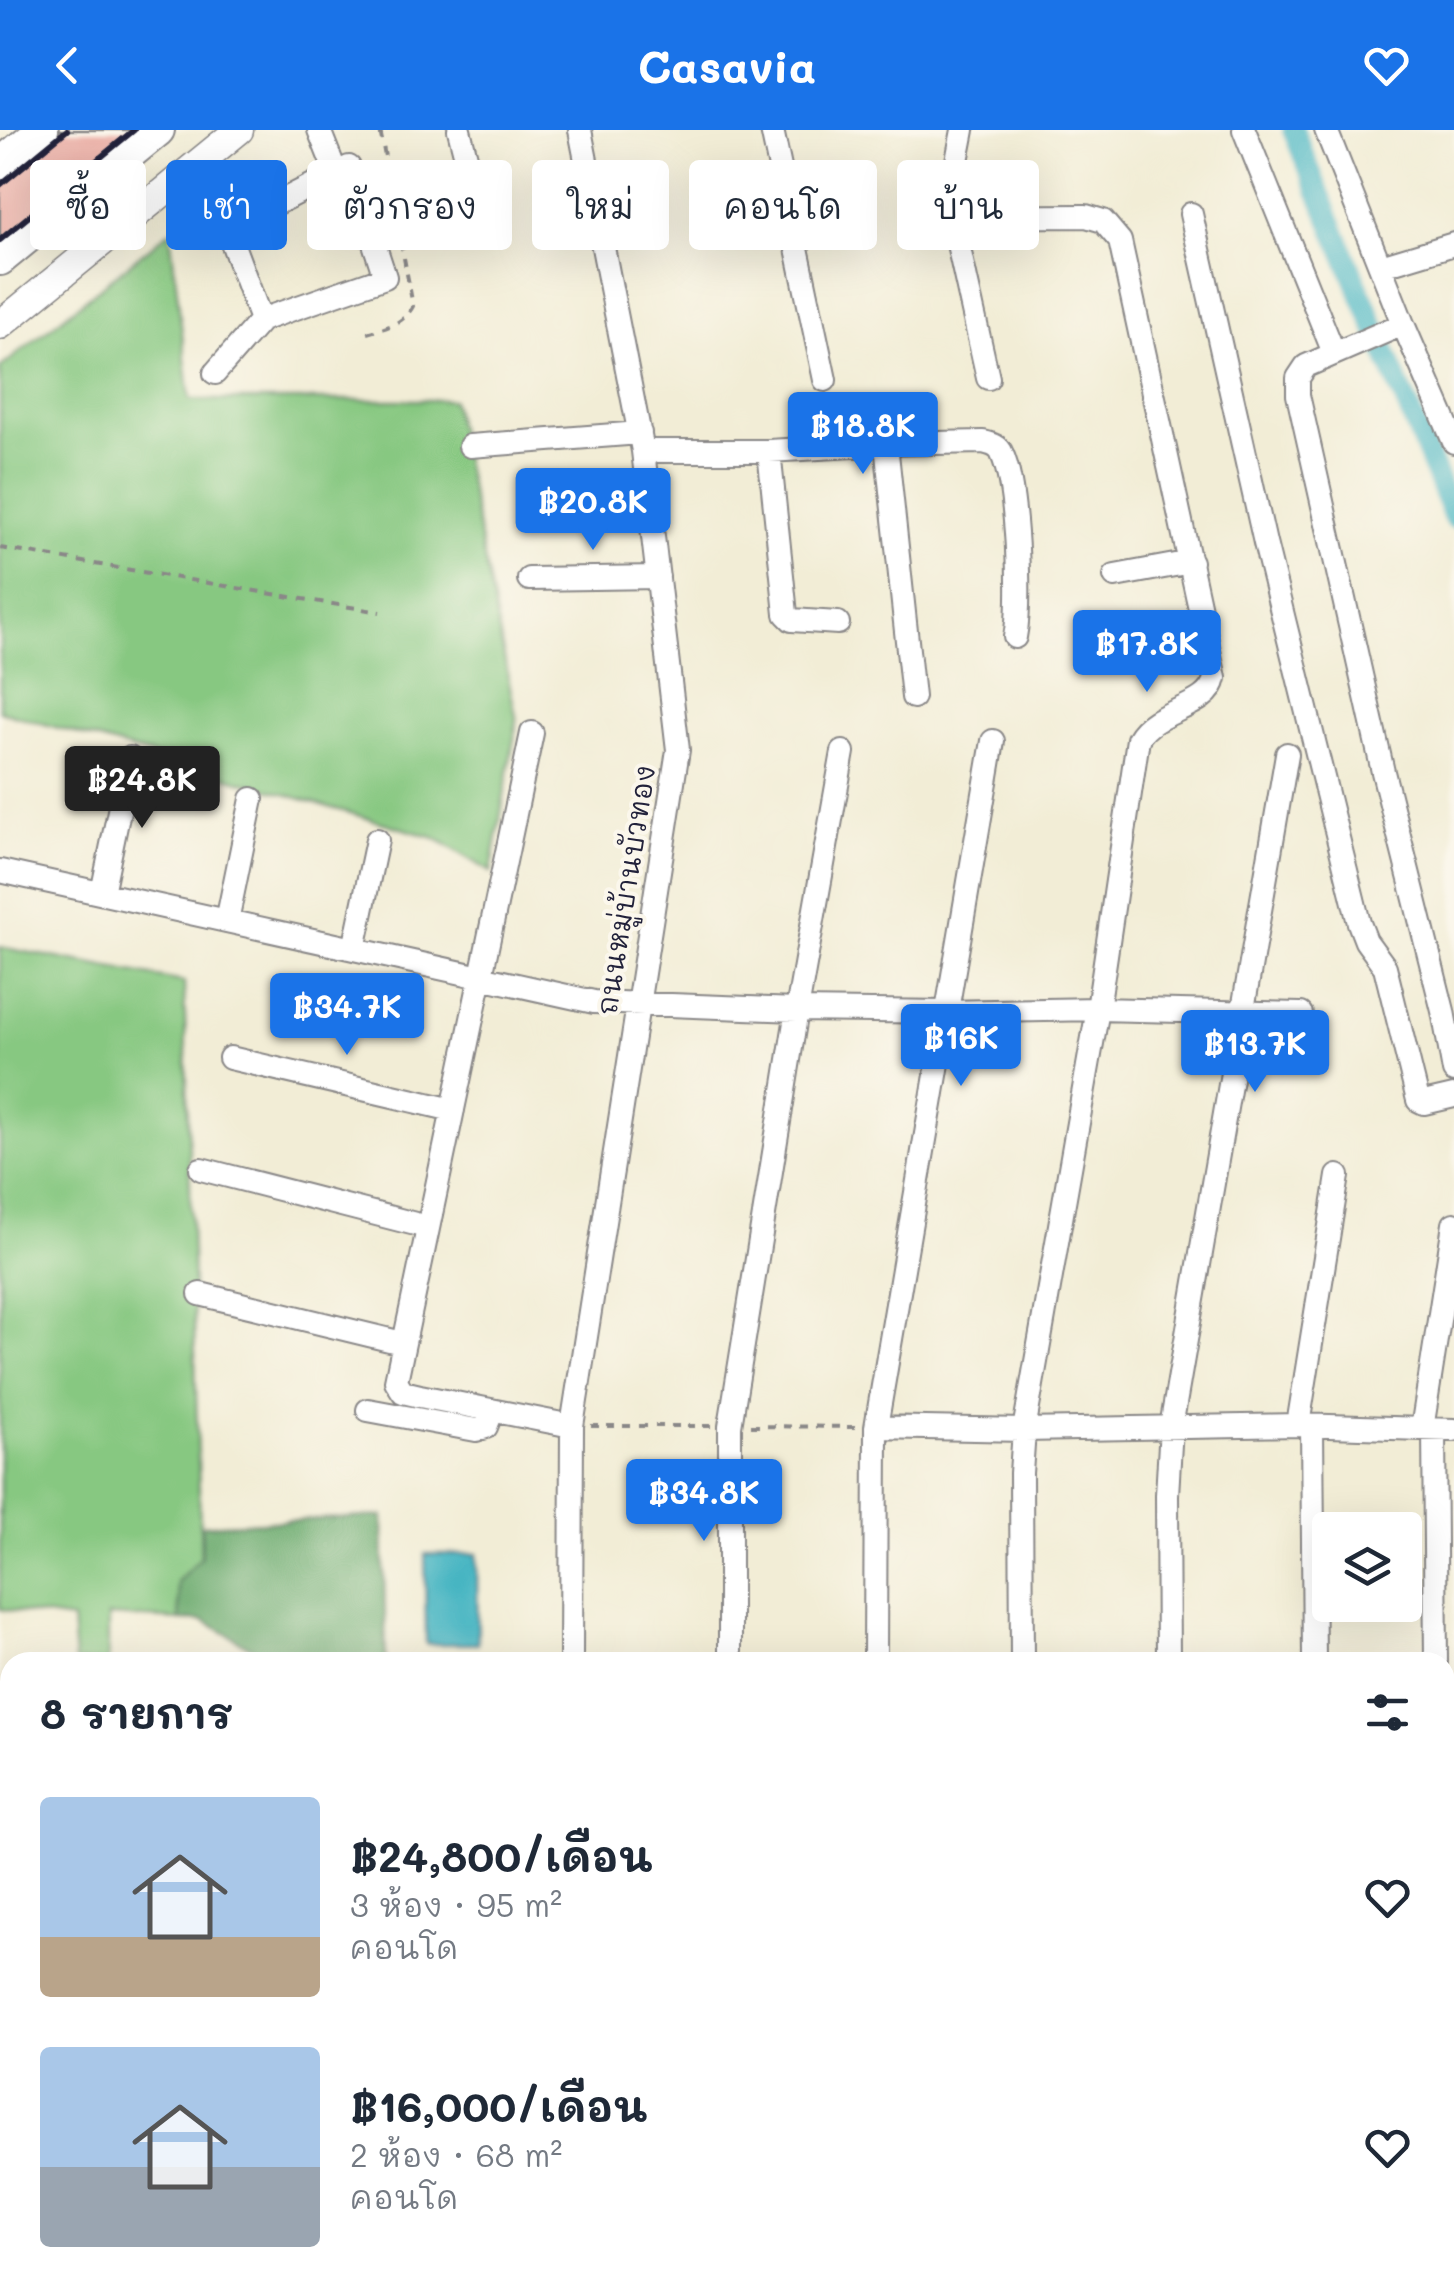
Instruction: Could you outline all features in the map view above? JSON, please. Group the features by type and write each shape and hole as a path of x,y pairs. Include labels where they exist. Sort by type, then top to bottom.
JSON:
{"highway":[{"path":"0,165 42,130"},
{"path":"0,259 158,130"}],"main road":[{"path":"203,160 239,130"},
{"path":"0,325 166,190"}],"street":[{"path":"320,130 331,160"},
{"path":"459,130 467,160"},
{"name":"ถนนหมู่บ้านบัวทอง","path":"570,1652 572,1426 678,750 642,442 580,130"},
{"path":"772,130 826,380"},
{"path":"957,160 962,130"},
{"path":"1244,130 1334,354"},
{"path":"1326,130 1381,266 1393,328 1454,442"},
{"path":"1191,214 1265,544 1359,924 1366,941 1386,967 1418,1100 1424,1103 1454,1096"},
{"path":"1022,1652 1024,1430 1098,1009 1138,739 1150,722 1202,698 1214,686 1120,241 1103,221 1086,216 1039,216"},
{"path":"1381,266 1454,244"},
{"path":"235,250 261,320"},
{"path":"215,373 261,320 385,277 376,250"},
{"path":"959,250 988,378"},
{"path":"1393,328 1306,366 1298,378 1298,395 1454,1071"},
{"path":"470,446 642,442 769,451 886,444 995,445 1002,454 1011,497 1020,591 1015,637"},
{"path":"886,444 913,697"},
{"path":"769,451 786,614 792,620 838,623"},
{"path":"1115,576 1190,562"},
{"path":"530,579 658,578"},
{"path":"532,732 396,1381 404,1392 572,1426"},
{"path":"875,1652 876,1427 992,741"},
{"path":"730,1652 730,1426 842,752"},
{"path":"1168,1652 1167,1494 1171,1427 1287,754"},
{"path":"102,893 130,758"},
{"path":"227,921 252,798"},
{"path":"354,949 377,840"},
{"path":"0,870 594,1002 797,1010 1098,1009 1301,1014"},
{"path":"230,1058 452,1110"},
{"path":"200,1169 427,1228"},
{"path":"1314,1652 1305,1426 1338,1176"},
{"path":"1436,1652 1437,1430 1454,1224"},
{"path":"200,1294 400,1354"},
{"path":"368,1410 476,1430 486,1427 492,1412"},
{"path":"876,1427 1024,1430 1305,1426 1437,1430"}],"path":[{"path":"0,548 380,612"}],"green space":[{"path":"166,234 166,250 172,250 190,400 452,400 517,721 491,872 435,838 0,711 0,368"},
{"path":"0,947 184,982 201,1557 177,1582 180,1620 108,1616 108,1652 74,1652 72,1620 0,1609"},
{"path":"383,1516 386,1652 258,1652 204,1621 180,1620 177,1582 201,1557 202,1525"}],"water":[{"path":"425,1554 477,1554 478,1644 426,1644"}],"building":[{"path":"55,130 147,130 110,160 30,160 30,226 0,250 0,175"}],"waterway":[{"path":"1293,130 1454,518"}],"railway":[{"path":"0,185 67,130"},
{"path":"0,240 134,130"}]}
